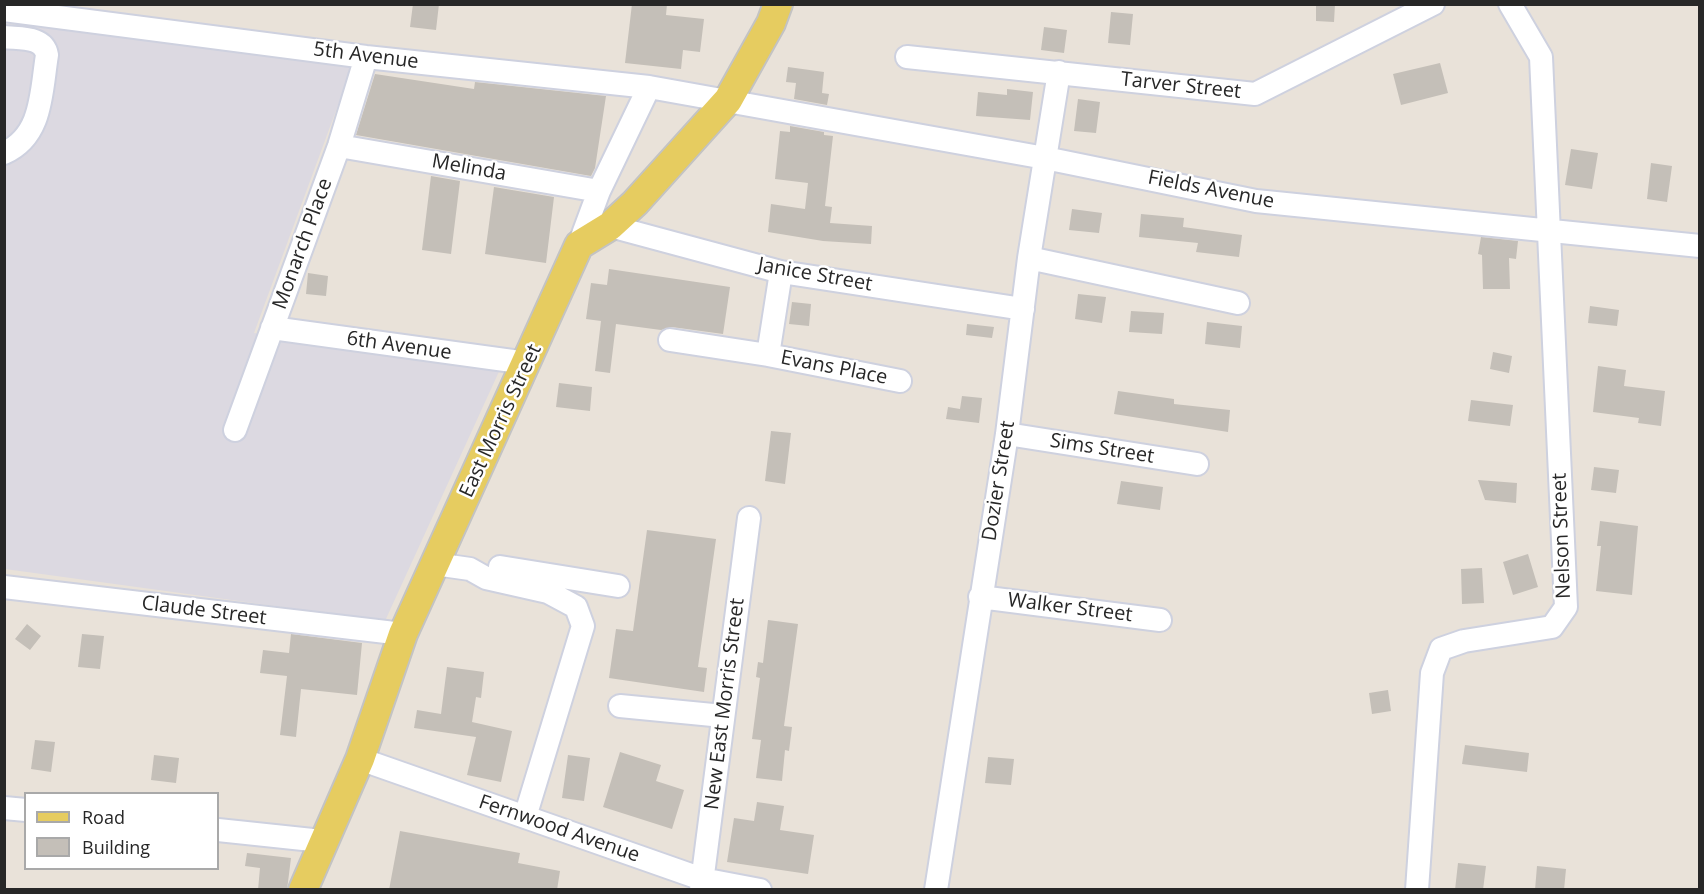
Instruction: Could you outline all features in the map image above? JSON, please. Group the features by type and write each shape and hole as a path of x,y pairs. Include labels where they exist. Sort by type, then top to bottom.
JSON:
{"main road":[{"path":"579,245 610,226 635,203 728,100 771,23 778,4"},
{"name":"East Morris Street","path":"303,890 322,841 360,759 403,634 579,245"}],"street":[{"name":"Tarver Street","path":"907,57 1255,94 1433,4"},
{"path":"1510,4 1541,57 1548,230"},
{"name":"5th Avenue","path":"4,10 139,15 366,57 649,87 728,100"},
{"path":"4,37 39,42 45,47 47,55 38,113 30,134 4,153"},
{"name":"Monarch Place","path":"235,430 339,146 366,57"},
{"name":"Dozier Street","path":"936,890 1007,434 1029,258 1059,72"},
{"path":"579,245 599,191 649,87"},
{"name":"Fields Avenue","path":"728,100 1045,158 1256,201 1700,246"},
{"name":"Melinda","path":"339,146 599,191"},
{"name":"Janice Street","path":"610,226 781,272 1023,309"},
{"name":"Nelson Street","path":"1417,890 1432,673 1441,649 1464,641 1552,627 1566,607 1548,230"},
{"path":"1029,258 1238,303"},
{"name":"Evans Place","path":"768,355 781,272"},
{"name":"6th Avenue","path":"272,328 527,363"},
{"name":"Evans Place","path":"670,340 768,355 900,381"},
{"name":"Sims Street","path":"1007,434 1197,464"},
{"name":"New East Morris Street","path":"702,884 749,518"},
{"path":"435,564 470,569 486,578 548,592 576,607 583,626 525,817"},
{"path":"470,569 481,565 500,567 618,586"},
{"name":"Claude Street","path":"4,587 403,634"},
{"name":"Walker Street","path":"980,597 1160,620"},
{"path":"620,706 723,716"},
{"name":"Fernwood Avenue","path":"360,759 525,817 702,884 760,890"},
{"path":"4,808 24,810"},
{"path":"219,830 322,841"}],"shaded area":[{"path":"5,24 355,59 254,333 502,365 385,621 5,569"}],"building":[{"path":"413,4 439,4 436,30 410,27"},
{"path":"632,4 667,4 666,15 704,19 700,52 683,50 681,69 625,63"},
{"path":"1316,4 1335,4 1334,22 1316,21"},
{"path":"1111,12 1133,14 1130,45 1108,43"},
{"path":"1044,27 1067,30 1064,53 1041,50"},
{"path":"1440,63 1448,93 1401,105 1393,74"},
{"path":"788,67 824,72 822,93 829,94 827,105 794,99 796,83 786,82"},
{"path":"375,74 474,89 475,82 606,96 595,168 591,176 356,135"},
{"path":"1007,89 1033,92 1030,120 976,116 978,92 1007,95"},
{"path":"1078,99 1100,102 1096,133 1074,131"},
{"path":"790,126 824,132 824,135 833,136 825,206 832,207 830,223 872,226 871,244 823,241 768,232 771,204 805,209 808,183 775,179 780,131 790,132"},
{"path":"1571,149 1598,153 1592,189 1565,185"},
{"path":"1651,163 1672,166 1667,202 1647,199"},
{"path":"431,176 460,181 451,254 422,250"},
{"path":"494,187 554,197 546,263 485,254"},
{"path":"1072,209 1102,213 1099,233 1069,230"},
{"path":"1141,214 1184,218 1183,227 1242,235 1239,257 1196,252 1198,243 1139,237"},
{"path":"1481,237 1518,241 1516,259 1509,258 1510,289 1483,289 1482,255 1478,254"},
{"path":"609,269 730,287 723,334 672,327 661,330 616,324 610,373 595,371 601,321 586,319 591,283 607,285"},
{"path":"308,273 328,276 326,296 306,294"},
{"path":"1078,294 1106,297 1102,323 1075,319"},
{"path":"792,302 811,304 809,326 789,324"},
{"path":"1590,306 1619,310 1617,326 1588,323"},
{"path":"1131,311 1164,313 1162,334 1129,332"},
{"path":"1207,322 1242,326 1240,348 1205,344"},
{"path":"967,324 994,327 992,338 966,335"},
{"path":"1493,352 1512,356 1509,373 1490,369"},
{"path":"1598,366 1626,370 1624,386 1665,391 1661,426 1638,423 1639,418 1593,412"},
{"path":"559,383 592,387 590,411 556,407"},
{"path":"1118,391 1174,399 1174,404 1230,410 1228,432 1114,414"},
{"path":"962,396 982,398 979,423 946,419 948,407 960,409"},
{"path":"1471,400 1513,405 1510,426 1468,421"},
{"path":"771,431 791,433 785,484 765,481"},
{"path":"1594,467 1619,470 1616,493 1591,490"},
{"path":"1478,480 1517,483 1516,503 1485,500"},
{"path":"1121,481 1163,487 1160,510 1117,504"},
{"path":"1600,521 1638,526 1632,595 1596,591 1601,546 1597,546"},
{"path":"647,530 716,539 698,667 707,668 704,692 609,678 616,629 633,631"},
{"path":"1528,554 1538,587 1513,595 1503,562"},
{"path":"1482,568 1484,603 1462,604 1461,569"},
{"path":"768,620 798,624 784,726 792,727 789,751 785,750 782,781 756,778 761,740 752,739 760,678 756,677 758,662 763,663"},
{"path":"27,624 41,636 30,650 15,639"},
{"path":"82,634 104,636 100,669 78,667"},
{"path":"291,634 362,643 357,695 301,689 296,737 280,735 287,676 260,673 263,650 289,653"},
{"path":"447,667 484,672 481,698 476,697 472,722 512,731 501,782 467,775 476,737 414,728 417,710 441,714"},
{"path":"1388,690 1391,711 1372,714 1369,693"},
{"path":"35,740 55,742 51,772 31,769"},
{"path":"1465,745 1529,753 1527,772 1462,764"},
{"path":"620,752 661,765 656,781 684,790 672,829 603,807"},
{"path":"154,755 179,758 176,783 151,780"},
{"path":"568,755 590,758 584,801 562,798"},
{"path":"988,757 1014,759 1011,785 985,783"},
{"path":"757,802 784,806 780,830 814,835 808,874 727,862 734,818 754,821"},
{"path":"400,831 520,853 518,863 560,871 557,890 389,890"},
{"path":"247,853 291,858 287,890 258,890 260,868 245,866"},
{"path":"1458,863 1486,866 1483,890 1455,890"},
{"path":"1537,866 1566,869 1564,890 1535,890"}]}
